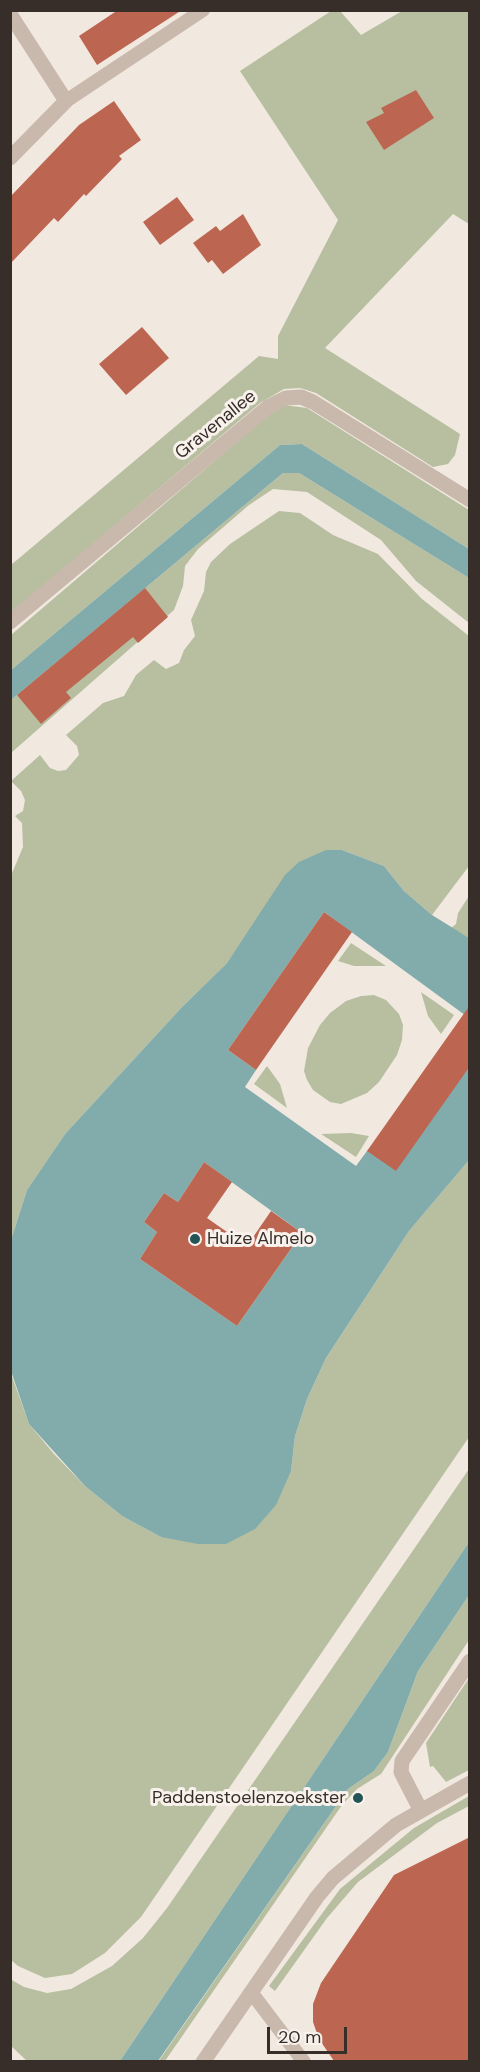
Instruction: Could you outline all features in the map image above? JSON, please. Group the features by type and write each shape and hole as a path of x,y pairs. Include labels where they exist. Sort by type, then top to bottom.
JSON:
{"street":[{"path":"10,14 66,101 10,158"},
{"name":"Gravenallee","path":"10,622 267,407 286,398 301,397 313,402 470,500"},
{"path":"420,1809 401,1772 402,1761 470,1661"},
{"path":"203,2061 333,1878 368,1846 420,1809 470,1783"}],"lane":[{"path":"66,101 203,10"},
{"path":"251,1992 304,2061"}],"green space":[{"path":"331,11 340,11 361,35 402,11 469,11 469,224 453,214 325,348 460,434 455,455 448,464 433,467 316,393 300,388 284,389 260,403 11,613 11,565 259,356 278,359 278,336 338,220 240,71"},
{"path":"284,405 307,408 469,510 469,549 302,444 280,445 11,670 11,635 272,412"},
{"path":"283,473 299,473 469,578 469,623 416,581 381,540 307,492 273,489 249,505 198,549 185,566 183,586 174,610 11,753 11,700"},
{"path":"279,511 300,513 333,535 378,554 422,599 469,636 469,866 432,915 404,891 384,866 342,850 266,907 227,963 182,1007 65,1134 27,1190 12,1237 11,1256 10,878 23,847 22,823 15,816 23,811 25,800 21,791 11,781 40,755 50,768 58,771 66,770 79,755 77,746 66,735 103,703 124,696 136,675 154,660 166,669 179,663 184,650 195,636 191,620 204,591 206,572 211,562 230,544"},
{"path":"469,896 469,938 451,928 456,924 458,913"},
{"path":"351,943 386,966 354,966 338,961"},
{"path":"421,992 454,1015 441,1034 428,1016"},
{"path":"374,995 386,1000 399,1014 403,1025 402,1040 397,1055 379,1082 367,1093 341,1104 330,1102 313,1090 307,1080 304,1071 308,1048 320,1025 330,1013 346,1001"},
{"path":"267,1066 280,1084 287,1108 254,1084"},
{"path":"351,1133 369,1136 356,1157 321,1134"},
{"path":"469,1160 469,1437 141,1917 105,1953 72,1974 45,1978 18,1966 11,1960 10,1371 29,1424 54,1454 85,1486 122,1516 161,1537 291,1471 295,1436 307,1399 326,1358 409,1231"},
{"path":"469,1469 469,1542 120,2061 27,2061 11,2046 10,1979 24,1987 47,1993 71,1989 112,1966 143,1938 167,1908"},
{"path":"469,1595 469,1640 381,1774 357,1789 342,1805 165,2061 158,2062 348,1789 374,1771 388,1752 418,1671"},
{"path":"469,1678 469,1770 446,1782 433,1766 430,1767 426,1743"},
{"path":"469,1796 469,1806 437,1823 358,1882 327,1918 275,1991 269,1986 340,1889 414,1828"}],"water":[{"path":"302,444 469,549 469,578 299,473 283,473 11,700 11,670 280,445"},
{"path":"326,850 342,850 384,866 404,891 432,915 469,938 469,1018 324,912 228,1050 256,1070 245,1087 356,1166 367,1151 469,1066 469,1160 409,1231 326,1358 307,1399 295,1436 291,1471 276,1505 255,1529 226,1544 198,1544 161,1537 122,1516 85,1486 29,1424 11,1371 12,1237 27,1190 65,1134 182,1007 227,963 285,875 299,862","holes":["204,1162 302,1233 237,1326 140,1259 157,1232 144,1222 164,1193 178,1202"]},
{"path":"469,1542 469,1595 418,1671 388,1752 374,1771 348,1789 158,2061 120,2061"}],"building":[{"path":"118,10 182,10 97,65 79,36"},
{"path":"416,90 434,118 384,150 366,122 384,113 381,108"},
{"path":"114,101 141,140 119,156 122,159 86,196 84,194 58,222 54,218 10,264 10,197 79,125"},
{"path":"177,197 194,220 160,245 143,222"},
{"path":"243,214 261,245 223,274 212,260 208,263 193,243 216,226 220,231"},
{"path":"142,327 169,358 126,395 99,364"},
{"path":"145,588 168,617 138,643 133,637 66,692 71,698 41,724 17,695"},
{"path":"324,912 352,932 256,1070 228,1050"},
{"path":"470,1005 470,1066 396,1171 367,1151"},
{"name":"Huize Almelo","path":"204,1162 232,1182 207,1218 247,1246 271,1211 302,1233 237,1326 140,1259 157,1232 144,1222 164,1193 178,1202"},
{"path":"470,1837 470,2061 334,2061 319,2039 313,2022 313,2004 321,1983 394,1875"}],"place":[{"name":"Huize Almelo","path":"195,1239"},
{"name":"Paddenstoelenzoekster","path":"358,1798"}]}
